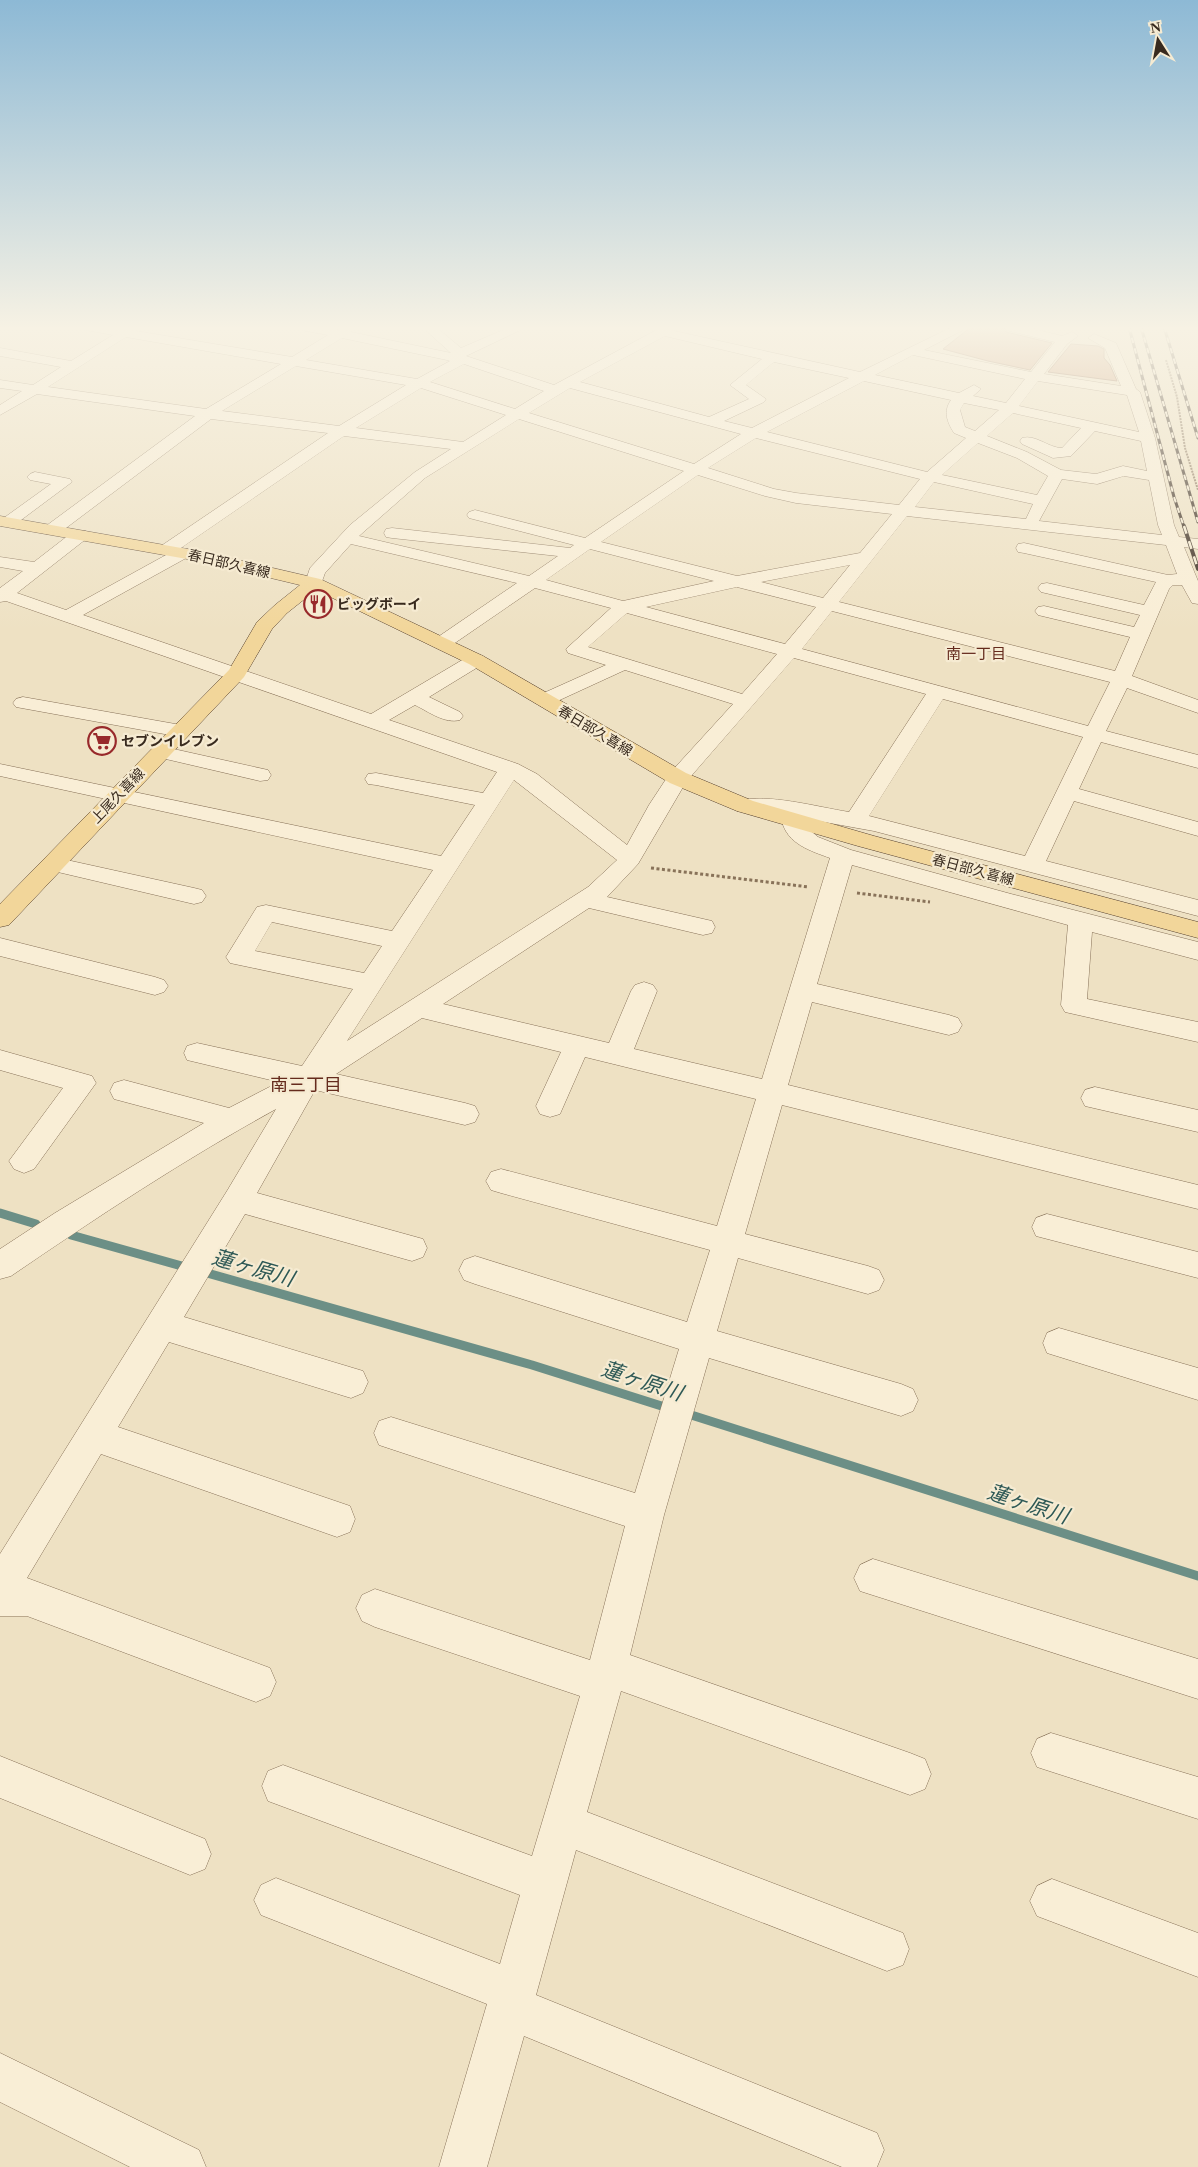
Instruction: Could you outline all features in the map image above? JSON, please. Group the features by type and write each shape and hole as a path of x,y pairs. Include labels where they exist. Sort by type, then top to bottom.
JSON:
{"main road":[{"name":"春日部久喜線","path":"4,522 175,552 314,583 476,660 678,778 745,806 793,821 1198,930"},
{"name":"上尾久喜線","path":"4,910 53,864 236,673 264,626 281,609 314,583"}],"street":[{"path":"52,530 189,428"},
{"path":"325,428 463,446"},
{"path":"68,616 175,552 343,428"},
{"path":"314,583 316,572 352,533 420,475 493,428"},
{"path":"561,428 779,495 1030,524 1168,533"},
{"path":"738,428 1058,510"},
{"path":"442,643 534,582 695,470 763,428"},
{"path":"958,428 959,430 1023,440 1053,453 1061,454 1069,452 1089,428"},
{"path":"0,1266 66,1222 232,1120 308,1079 596,894 630,859 660,805 678,778 790,651 930,477 985,428"},
{"path":"1101,428 1148,438"},
{"path":"1145,428 1168,533 1198,599"},
{"path":"979,433 1057,474 1097,479 1123,471 1156,477"},
{"path":"1030,524 1039,504 1057,474"},
{"path":"4,522 64,482 35,478"},
{"path":"475,515 1121,679 1198,707"},
{"path":"1136,521 1198,544"},
{"path":"352,533 575,553"},
{"path":"352,533 1198,762"},
{"path":"1,595 80,534"},
{"path":"1024,548 1168,580 1188,579"},
{"path":"745,701 575,649 624,606 739,581 867,557"},
{"path":"0,562 37,568"},
{"path":"1032,865 1121,679 1161,587 1168,580"},
{"path":"1047,588 1150,612"},
{"path":"1,595 236,673 510,769 529,779 630,859"},
{"path":"1044,611 1140,634"},
{"path":"374,721 476,660"},
{"path":"544,700 624,664"},
{"path":"854,820 938,692"},
{"path":"414,697 453,716"},
{"path":"23,702 181,731"},
{"path":"160,752 260,775"},
{"path":"0,1588 238,1200 308,1079 510,769"},
{"path":"0,770 446,865"},
{"path":"376,778 488,801"},
{"path":"1067,792 1198,829"},
{"path":"745,806 787,808 854,820 1198,908"},
{"path":"793,821 796,830 810,842 843,855 1081,921 1198,951"},
{"path":"463,2167 605,1676 646,1515 843,855"},
{"path":"53,864 194,896"},
{"path":"587,900 704,927"},
{"path":"371,984 239,957 266,913 398,941"},
{"path":"1081,921 1074,1005 1198,1032"},
{"path":"0,947 155,986"},
{"path":"802,990 949,1025"},
{"path":"618,1055 644,991"},
{"path":"418,1008 772,1092 1198,1197"},
{"path":"550,1106 576,1046"},
{"path":"196,1053 465,1114"},
{"path":"0,1060 82,1083 24,1161"},
{"path":"124,1091 232,1120"},
{"path":"1095,1098 1198,1121"},
{"path":"502,1181 868,1280"},
{"path":"238,1200 412,1248"},
{"path":"1047,1227 1198,1265"},
{"path":"475,1270 697,1340 900,1400"},
{"path":"162,1325 351,1382"},
{"path":"1059,1343 1198,1384"},
{"path":"391,1432 646,1515"},
{"path":"93,1435 337,1519"},
{"path":"873,1578 1198,1679"},
{"path":"0,1596 27,1597 256,1682"},
{"path":"375,1608 605,1676 910,1774"},
{"path":"1051,1753 1198,1798"},
{"path":"0,1777 190,1854"},
{"path":"282,1786 546,1883"},
{"path":"563,1824 887,1949"},
{"path":"276,1900 512,1999 860,2150"},
{"path":"1052,1901 1198,1955"},
{"path":"0,2077 166,2164"}],"path":[{"path":"1182,428 1185,448 1198,490"}],"waterway":[{"name":"蓮ヶ原川","path":"0,1213 36,1224"},
{"name":"蓮ヶ原川","path":"71,1235 189,1268"},
{"name":"蓮ヶ原川","path":"200,1271 532,1365 671,1409"},
{"name":"蓮ヶ原川","path":"685,1413 1198,1576"}],"railway":[{"path":"1156,428 1184,527"},
{"path":"1171,428 1198,522"},
{"path":"1195,428 1198,438"},
{"path":"1184,526 1198,569"}],"place":[{"name":"ビッグボーイ","path":"318,604"},
{"name":"セブンイレブン","path":"102,741"}],"district":[{"name":"南一丁目","path":"976,654"},
{"name":"南三丁目","path":"306,1085"}]}
